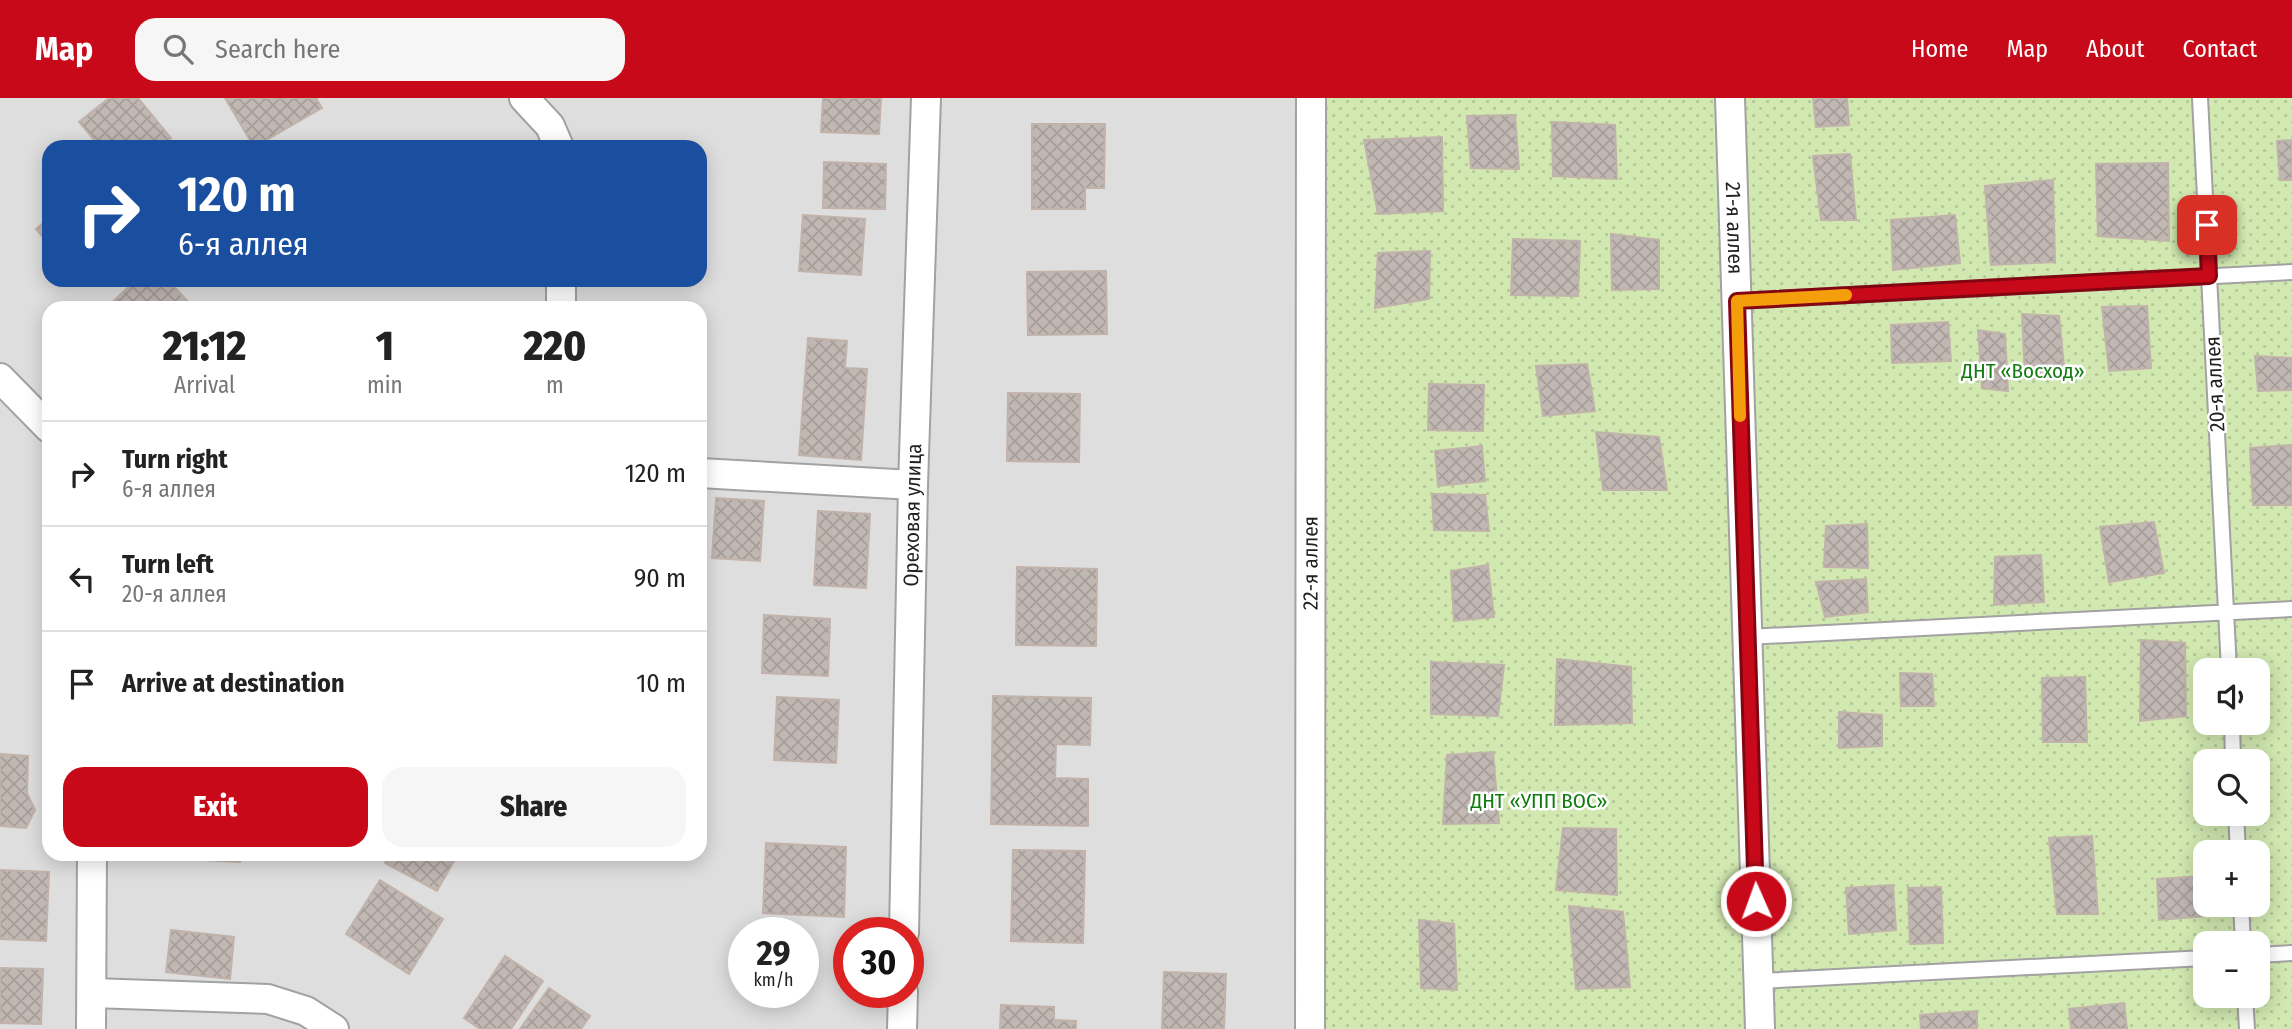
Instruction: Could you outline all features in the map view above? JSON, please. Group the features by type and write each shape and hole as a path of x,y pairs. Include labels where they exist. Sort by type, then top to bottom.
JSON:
{"street":[{"path":"524,98 550,125 556,140"},
{"name":"Ореховая улица","path":"904,917 913,485 926,98"},
{"name":"22-я аллея","path":"1310,1029 1311,98"},
{"name":"21-я аллея","path":"1730,98 1760,1029"},
{"path":"0,378 42,421"},
{"path":"707,473 913,485"},
{"path":"91,1029 92,861"},
{"path":"92,993 268,999 306,1011 334,1029"},
{"path":"902,1029 903,1008"}],"lane":[{"name":"20-я аллея","path":"2200,98 2228,658"},
{"path":"1737,301 2292,272"},
{"path":"1747,637 2292,608"},
{"path":"2270,954 2292,953"},
{"path":"1759,981 2193,959"},
{"path":"2246,1008 2247,1029"}],"shaded area":[{"path":"0,98 1310,98 1302,1029 0,1029"}],"green space":[{"path":"1311,98 2292,98 2292,1029 1310,1029"}],"building":[{"path":"109,98 138,98 171,138 94,140 79,122"},
{"path":"225,98 316,98 322,108 266,140 250,140"},
{"path":"823,98 881,98 879,134 821,132"},
{"path":"1813,98 1847,98 1849,125 1816,127"},
{"path":"1515,115 1519,169 1471,168 1467,116"},
{"path":"1552,122 1615,125 1617,179 1553,176"},
{"path":"1032,124 1105,124 1104,188 1085,188 1085,209 1032,209"},
{"path":"1442,137 1443,211 1378,214 1364,140"},
{"path":"2292,140 2292,180 2280,180 2277,141"},
{"path":"1850,154 1856,220 1821,220 1813,156"},
{"path":"824,162 886,164 885,209 823,208"},
{"path":"2168,163 2169,241 2098,236 2096,164"},
{"path":"2053,180 2055,262 1991,265 1985,186"},
{"path":"803,215 865,219 861,275 799,271"},
{"path":"1955,215 1960,263 1893,270 1891,220"},
{"path":"42,224 42,236 36,229"},
{"path":"1611,234 1659,240 1659,289 1612,290"},
{"path":"1513,239 1580,241 1578,296 1511,295"},
{"path":"1430,251 1429,299 1375,308 1378,253"},
{"path":"1106,271 1107,334 1028,335 1027,272"},
{"path":"128,287 174,287 187,301 114,301"},
{"path":"2147,306 2151,368 2109,371 2102,307"},
{"path":"2022,314 2059,316 2065,376 2025,379"},
{"path":"1948,322 1951,361 1892,363 1891,325"},
{"path":"1978,330 2005,334 2008,391 1982,388"},
{"path":"808,338 847,341 845,368 867,369 861,460 799,455"},
{"path":"2255,356 2292,358 2292,390 2258,391"},
{"path":"1587,364 1595,411 1543,416 1536,366"},
{"path":"1429,384 1484,385 1483,431 1428,430"},
{"path":"1008,393 1080,394 1079,462 1007,461"},
{"path":"1596,432 1659,437 1667,490 1603,490"},
{"path":"2292,445 2292,505 2253,505 2250,448"},
{"path":"1482,446 1485,481 1438,486 1435,451"},
{"path":"1432,494 1485,495 1489,531 1434,530"},
{"path":"716,498 764,501 760,561 712,558"},
{"path":"818,511 870,514 866,588 814,585"},
{"path":"2154,522 2164,573 2109,582 2100,527"},
{"path":"1867,524 1868,568 1824,567 1826,526"},
{"path":"2041,555 2044,602 1994,605 1995,557"},
{"path":"1488,565 1494,617 1454,621 1451,571"},
{"path":"1017,567 1097,569 1096,646 1016,645"},
{"path":"1866,579 1868,612 1825,617 1816,582"},
{"path":"764,615 830,619 828,676 762,673"},
{"path":"2141,640 2185,643 2186,716 2140,721"},
{"path":"1557,659 1631,667 1632,723 1555,725"},
{"path":"1431,662 1504,665 1498,716 1431,714"},
{"path":"1900,673 1932,674 1934,706 1901,706"},
{"path":"2085,677 2087,742 2043,742 2042,678"},
{"path":"993,696 1091,698 1090,745 1056,744 1055,778 1088,779 1088,826 991,824"},
{"path":"777,697 839,700 836,763 774,760"},
{"path":"1839,712 1882,715 1882,746 1839,748"},
{"path":"1493,752 1499,823 1443,824 1447,755"},
{"path":"0,754 28,756 27,793 35,810 26,828 0,826"},
{"path":"1563,828 1616,829 1617,895 1556,890"},
{"path":"2092,836 2098,914 2057,914 2049,838"},
{"path":"766,843 846,847 844,917 763,913"},
{"path":"1013,850 1085,851 1083,943 1011,941"},
{"path":"386,861 454,861 437,891 385,863"},
{"path":"0,870 49,872 46,941 0,939"},
{"path":"2193,877 2194,917 2159,920 2157,879"},
{"path":"380,880 443,919 409,974 346,934"},
{"path":"1893,885 1896,930 1849,934 1846,888"},
{"path":"1941,887 1943,943 1910,944 1908,888"},
{"path":"1569,906 1623,912 1630,987 1576,989"},
{"path":"1419,920 1454,924 1457,990 1421,988"},
{"path":"171,930 234,937 230,979 166,972"},
{"path":"505,956 543,981 511,1029 480,1029 464,1018"},
{"path":"0,968 43,969 41,1024 0,1023"},
{"path":"1164,972 1226,974 1224,1029 1162,1029"},
{"path":"549,988 590,1016 581,1029 520,1029"},
{"path":"2124,1003 2127,1029 2071,1029 2069,1009"},
{"path":"1001,1005 1054,1007 1054,1020 1076,1021 1076,1029 1000,1029"},
{"path":"1977,1011 1977,1029 1921,1029 1920,1015"}],"slow traffic":[{"path":"1740,416 1737,301 1846,295"}],"route":[{"path":"1756,901 1737,301 2209,276 2207,225"}],"park label":[{"name":"ДНТ «Восход»","path":"2023,371"},
{"name":"ДНТ «УПП ВОС»","path":"1539,801"}]}
